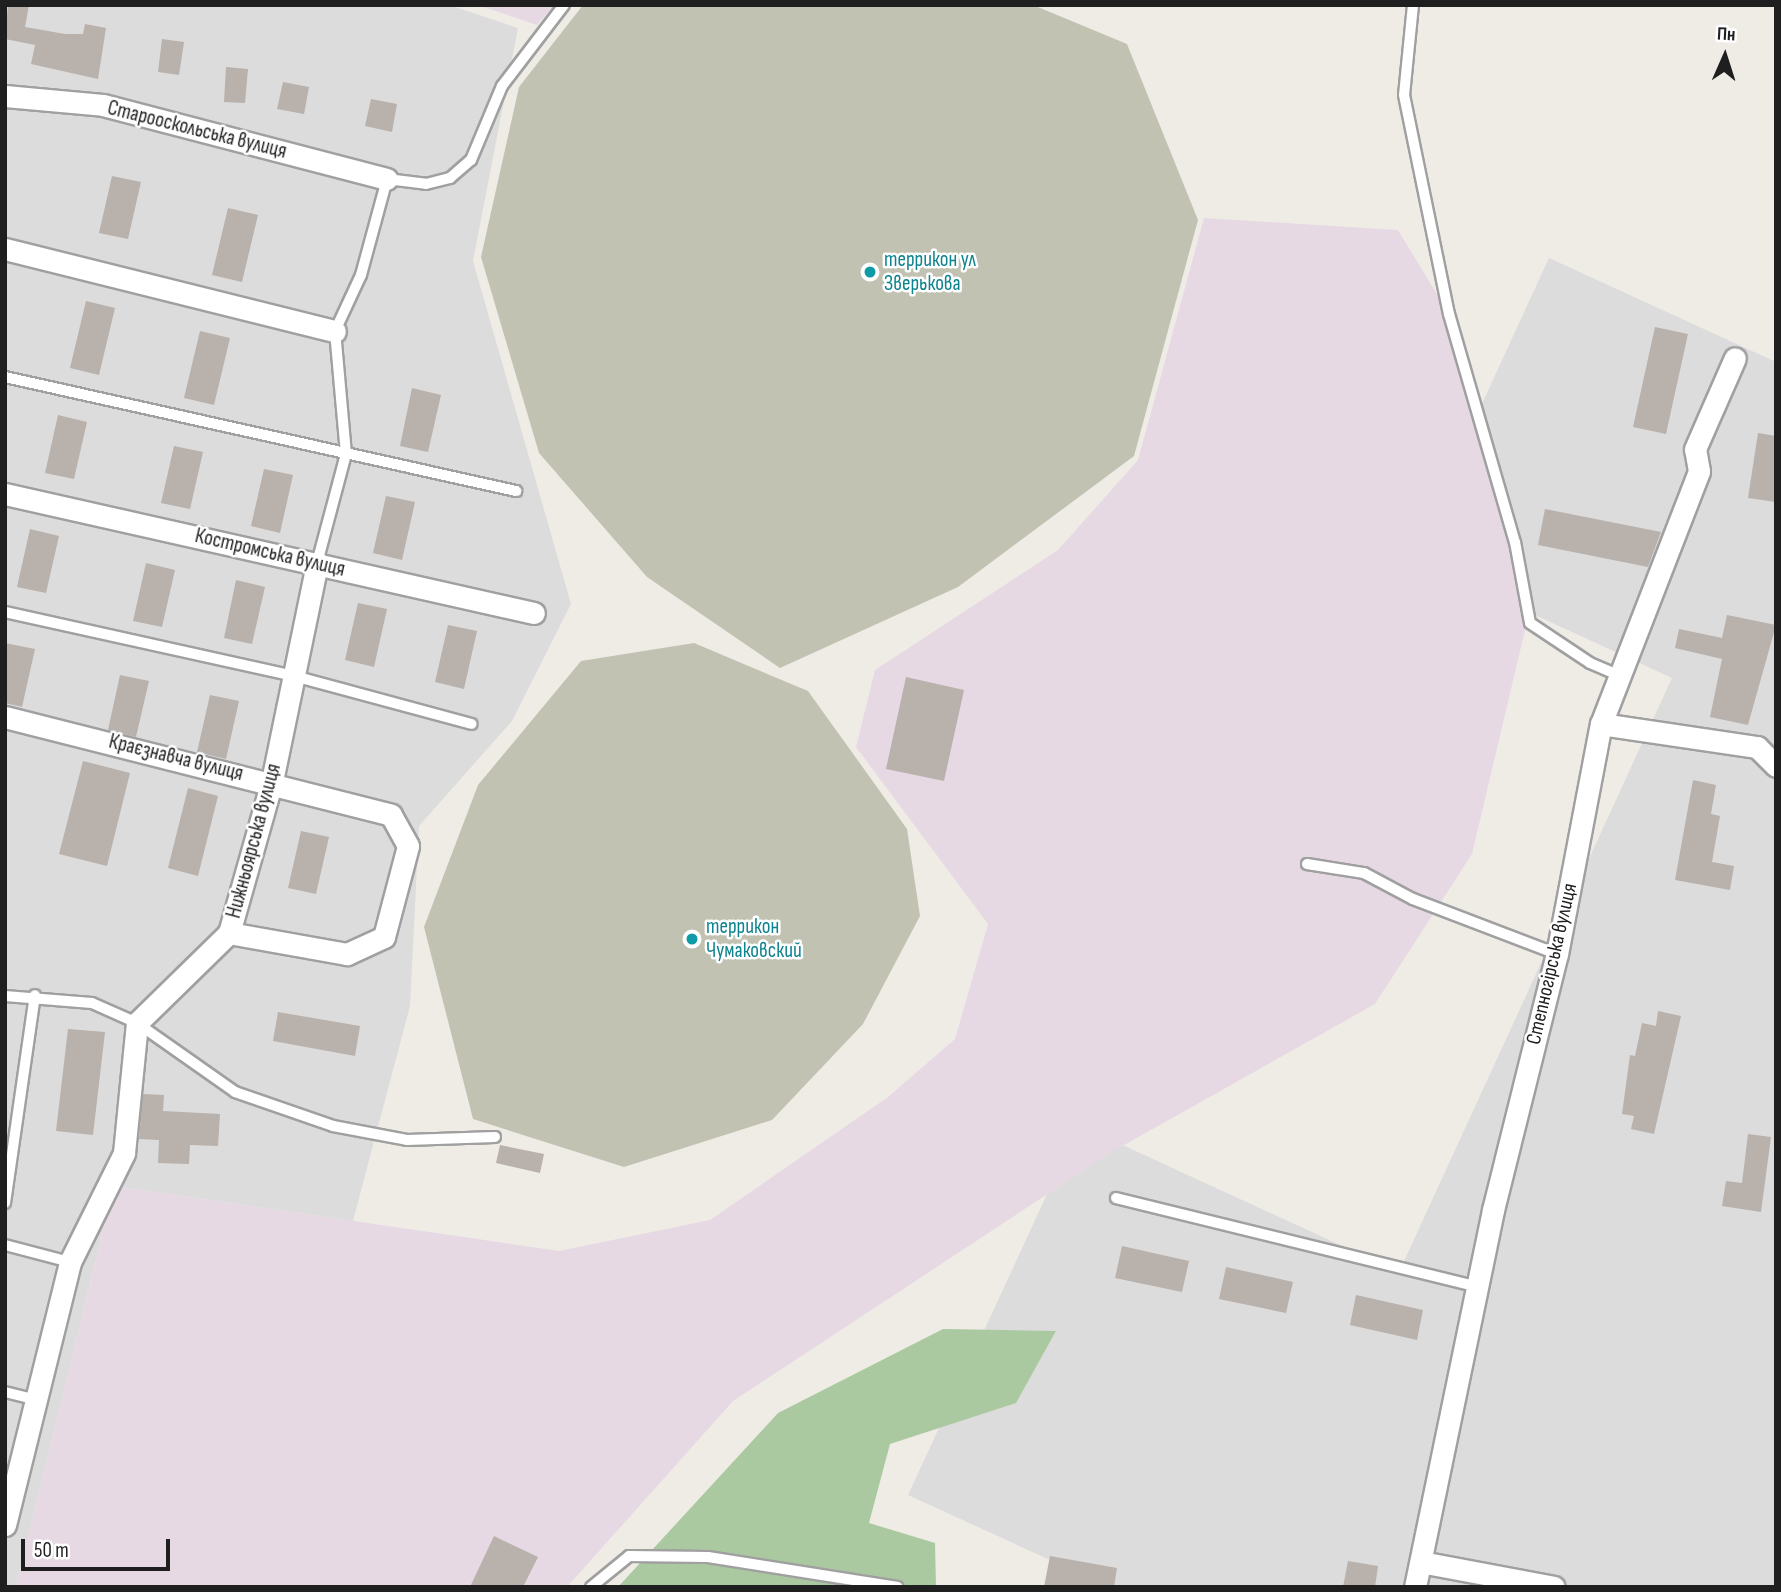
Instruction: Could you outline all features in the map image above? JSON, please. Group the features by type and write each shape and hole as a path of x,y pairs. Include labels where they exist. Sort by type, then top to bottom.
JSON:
{"street":[{"name":"Старооскольська вулиця","path":"5,96 103,104 387,179"},
{"path":"5,249 335,331"},
{"name":"Степногірська вулиця","path":"1416,1587 1477,1287 1557,954 1601,724 1622,676 1699,471 1695,449 1735,358"},
{"name":"Костромська вулиця","path":"5,494 534,613"},
{"name":"Нижньоярська вулиця","path":"138,1023 229,933 272,782 290,675 317,563"},
{"name":"Краєзнавча вулиця","path":"5,717 272,782 391,815 408,846 384,937 347,954 229,933"},
{"path":"1601,724 1757,747 1776,766"},
{"path":"5,1525 70,1262 124,1153 138,1023"},
{"path":"1421,1562 1554,1587"}],"lane":[{"path":"317,563 346,454 335,331 361,275 387,179 426,184 450,178 471,160 502,86 564,5"},
{"path":"1413,5 1404,94 1449,314 1515,542 1530,623 1590,663 1622,676"},
{"path":"5,377 516,491"},
{"path":"5,612 290,675 471,724"},
{"path":"1307,864 1364,873 1413,899 1557,954"},
{"path":"5,1203 35,995"},
{"path":"5,996 35,995 92,1003 138,1023 235,1091 333,1126 407,1140 495,1137"},
{"path":"1115,1198 1477,1287"},
{"path":"5,1245 70,1262"},
{"path":"5,1392 37,1400"},
{"path":"590,1587 629,1556 708,1557 898,1587"}],"shaded area":[{"path":"5,5 449,5 518,28 473,261 571,604 512,721 419,826 410,1006 353,1221 114,1186 16,1587 5,1587"},
{"path":"478,5 554,5 537,25"},
{"path":"583,5 1033,5 1127,44 1198,220 1134,456 958,587 780,668 647,577 539,453 481,257 519,87"},
{"path":"1204,218 1398,230 1449,314 1530,609 1472,854 1375,1004 1110,1153 733,1401 567,1587 16,1587 114,1186 559,1251 710,1220 888,1097 955,1039 988,924 856,747 875,670 1058,550 1138,460"},
{"path":"1549,258 1776,362 1776,1587 1109,1587 908,1495 1079,1125 1399,1272 1672,678 1411,558"},
{"path":"694,643 808,691 907,829 920,916 863,1024 772,1120 624,1167 473,1119 424,927 478,785 581,661"}],"green space":[{"path":"943,1329 1056,1331 1016,1403 890,1444 869,1523 935,1543 936,1587 618,1587 778,1413"}],"building":[{"path":"8,5 29,5 25,27 65,34 83,34 85,24 106,28 98,79 31,64 35,45 5,39"},
{"path":"162,39 184,42 179,75 158,72"},
{"path":"226,67 248,69 245,103 224,102"},
{"path":"283,82 309,87 304,114 277,109"},
{"path":"371,99 397,104 392,132 365,126"},
{"path":"112,176 141,182 128,239 99,233"},
{"path":"228,208 258,215 242,282 212,275"},
{"path":"86,301 115,308 99,375 70,368"},
{"path":"1655,327 1688,334 1666,434 1633,427"},
{"path":"200,331 230,338 214,405 184,398"},
{"path":"412,388 441,395 428,452 400,446"},
{"path":"58,415 87,422 74,479 45,473"},
{"path":"1758,433 1776,436 1776,502 1748,498"},
{"path":"174,446 203,452 190,509 161,503"},
{"path":"264,469 293,475 280,533 251,526"},
{"path":"386,496 415,502 402,560 373,553"},
{"path":"1545,509 1661,532 1648,567 1538,545"},
{"path":"30,529 59,536 46,593 17,587"},
{"path":"146,563 175,570 162,627 133,621"},
{"path":"236,580 265,587 252,644 224,638"},
{"path":"358,603 387,609 374,667 345,660"},
{"path":"1727,615 1776,625 1748,725 1710,717 1722,659 1675,648 1679,629 1722,638"},
{"path":"448,625 477,631 464,689 435,682"},
{"path":"5,643 35,649 22,707 5,703"},
{"path":"120,675 149,681 136,737 108,730"},
{"path":"906,677 964,690 944,781 886,769"},
{"path":"210,695 239,701 226,759 197,752"},
{"path":"83,761 130,773 107,866 59,854"},
{"path":"1693,780 1716,785 1711,814 1720,816 1712,862 1734,866 1730,890 1675,880"},
{"path":"188,788 218,796 198,876 168,868"},
{"path":"301,831 329,837 316,894 288,888"},
{"path":"1658,1011 1681,1016 1654,1134 1631,1129 1634,1116 1622,1114 1630,1055 1635,1056 1642,1023 1656,1026"},
{"path":"278,1012 360,1026 355,1056 273,1041"},
{"path":"68,1029 105,1032 93,1135 56,1131"},
{"path":"143,1094 164,1095 163,1111 220,1114 218,1146 190,1145 189,1164 158,1163 159,1140 139,1139"},
{"path":"1748,1134 1771,1137 1761,1212 1722,1206 1726,1181 1742,1183"},
{"path":"500,1145 544,1154 540,1173 496,1163"},
{"path":"1122,1246 1189,1261 1182,1292 1115,1278"},
{"path":"1226,1267 1293,1282 1286,1313 1219,1299"},
{"path":"1356,1295 1423,1310 1417,1340 1350,1325"},
{"path":"494,1536 538,1557 523,1587 470,1587"},
{"path":"1050,1556 1117,1568 1114,1587 1044,1587"},
{"path":"1348,1561 1378,1566 1375,1587 1343,1587"}],"place":[{"name":"террикон ул Зверькова","path":"870,272"},
{"name":"террикон Чумаковский","path":"692,939"}]}
